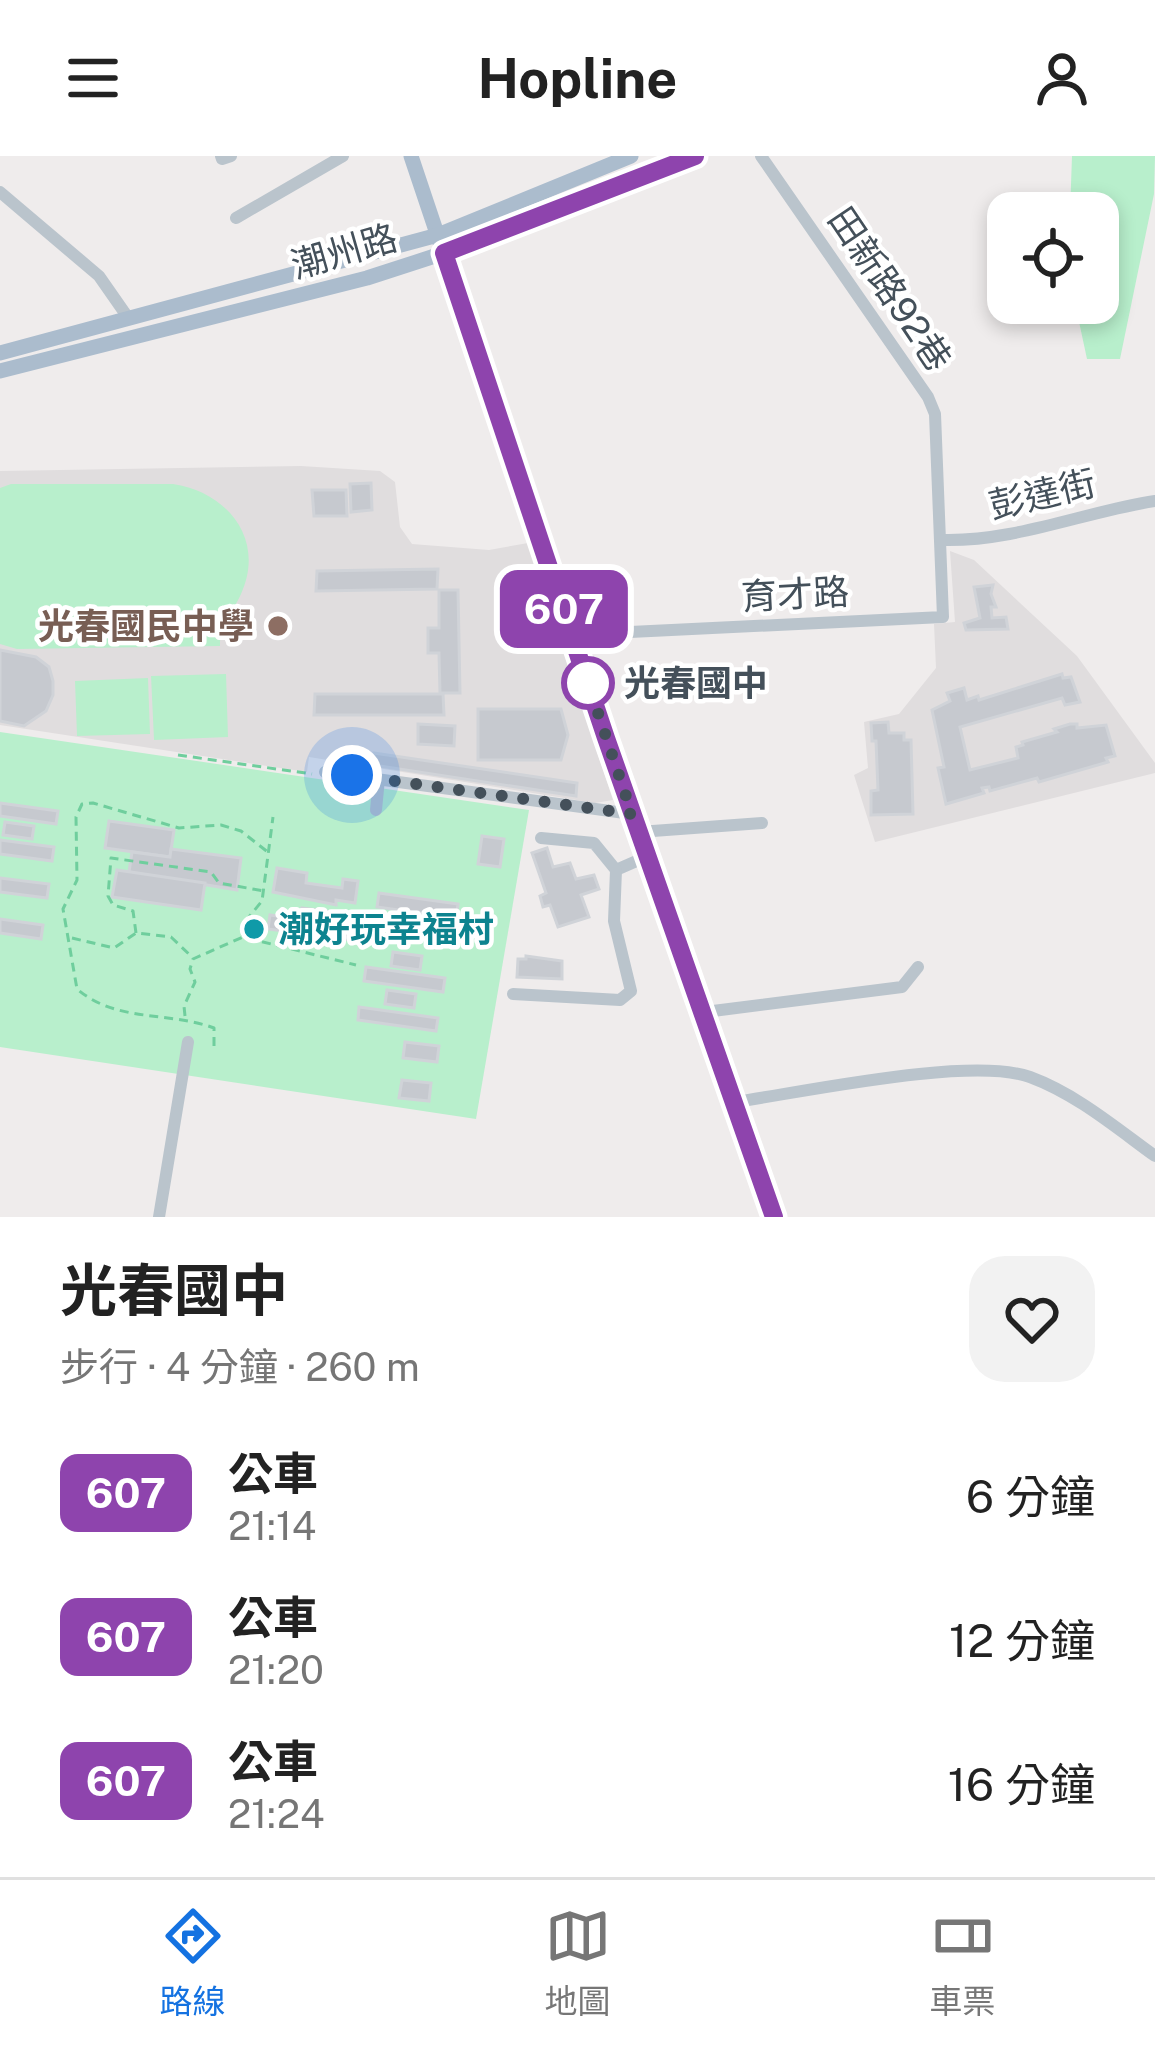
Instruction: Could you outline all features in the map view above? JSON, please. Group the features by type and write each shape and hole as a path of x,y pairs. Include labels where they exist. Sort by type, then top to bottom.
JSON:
{"main road":[{"path":"411,156 632,814 774,1217"},
{"name":"潮州路","path":"0,352 438,235 631,156"},
{"name":"潮州路","path":"0,371 367,278 694,156"}],"street":[{"path":"221,156 231,156"},
{"path":"236,218 343,156"},
{"name":"田新路92巷","path":"761,156 928,397 935,414 942,539"},
{"path":"0,192 99,276 129,319"},
{"name":"彭達街","path":"942,539 991,539 1101,509 1155,501"},
{"name":"育才路","path":"574,641 590,634 944,617 942,539"},
{"path":"325,772 632,814"},
{"path":"376,810 379,779"},
{"path":"639,832 762,824"},
{"path":"514,994 620,1000 632,991 614,921 616,871 594,843 541,838"},
{"path":"616,871 648,856"},
{"path":"705,1012 902,987 918,967"},
{"path":"159,1217 188,1042"},
{"path":"735,1102 999,1069 1066,1092 1155,1156"}],"path":[{"path":"178,755 309,775 325,772"},
{"path":"214,1046 214,1028 185,1017 124,1014 93,1003 77,989 70,938 60,908 77,880 76,817 82,804 93,803 179,828 221,825 241,831 269,853"},
{"path":"243,938 244,923 262,901 273,817"},
{"path":"136,933 133,911 113,905 108,896 111,858 211,872 219,884 264,890"},
{"path":"70,938 114,948 136,933 171,937 193,959"},
{"path":"193,959 243,938 356,965"},
{"path":"185,1017 184,1006 195,982 190,969 193,959"}],"shaded area":[{"name":"光春國民中學","path":"301,466 380,471 395,482 400,527 412,544 489,550 528,543 613,800 595,803 309,757 307,772 0,725 0,471"},
{"path":"950,551 974,560 1077,656 1155,763 1155,773 875,842 854,775 868,768 864,722 899,714 936,668 934,624 955,622"}],"green space":[{"path":"1072,156 1155,156 1154,194 1120,359 1087,359 1080,324 1119,324 1119,192 1071,192"},
{"path":"11,484 173,484 210,497 225,508 237,521 249,555 241,594 224,624 220,646 17,649 0,644 0,488"},
{"path":"226,674 228,737 154,740 151,676"},
{"path":"148,678 150,734 77,736 75,681"},
{"name":"潮好玩幸福村","path":"0,732 529,810 476,1119 0,1047"}],"building":[{"path":"371,483 372,510 351,512 350,484"},
{"path":"312,490 346,490 347,516 314,516"},
{"path":"438,569 437,589 316,591 317,571"},
{"path":"993,585 996,607 991,607 992,618 1006,617 1008,629 966,630 964,623 980,618 974,587"},
{"path":"439,590 458,590 460,693 440,693 439,653 428,653 428,628 439,628"},
{"path":"0,650 36,657 49,667 53,695 46,711 24,726 0,721"},
{"path":"1062,674 1071,677 1080,702 1065,705 1062,698 960,727 970,770 1018,758 1016,747 1022,742 1070,724 1077,728 1106,725 1115,756 1039,782 1037,778 990,791 982,788 984,793 946,804 932,710 950,701 947,693 964,688 967,700 978,696 979,700"},
{"path":"315,694 443,694 444,715 314,715"},
{"path":"478,709 561,709 568,735 561,760 478,760"},
{"path":"888,722 889,733 904,733 904,740 911,740 913,814 871,815 871,791 878,790 871,723"},
{"path":"418,724 455,726 454,746 418,744"},
{"path":"374,753 577,783 576,796 373,765"},
{"path":"0,803 58,811 56,824 0,816"},
{"path":"109,821 174,830 170,857 105,848"},
{"path":"5,822 34,826 32,839 3,835"},
{"path":"482,836 504,839 500,867 478,864"},
{"path":"0,840 54,847 52,861 0,854"},
{"path":"547,848 553,867 570,863 576,879 594,875 599,889 581,895 589,917 558,927 550,905 543,907 540,896 546,893 532,853"},
{"path":"171,849 241,858 237,890 129,872 132,852 170,857"},
{"path":"277,868 307,873 306,883 342,888 343,879 358,881 355,903 336,900 336,905 273,892"},
{"path":"117,870 205,883 201,910 112,897"},
{"path":"0,878 49,884 47,898 0,892"},
{"path":"379,893 458,904 456,918 377,907"},
{"path":"302,908 333,912 332,921 354,924 351,940 268,929 270,915 300,919"},
{"path":"398,915 427,919 425,933 396,929"},
{"path":"0,919 43,925 41,939 0,933"},
{"path":"393,952 422,956 420,970 391,966"},
{"path":"518,959 562,961 562,979 517,977"},
{"path":"366,967 445,978 443,992 364,981"},
{"path":"387,990 416,994 414,1008 385,1004"},
{"path":"359,1007 438,1018 436,1031 358,1020"},
{"path":"405,1042 439,1046 437,1062 403,1058"},
{"path":"402,1080 431,1083 429,1101 399,1098"}],"bus line":[{"name":"607","path":"695,156 444,253 606,738 774,1217"}],"place":[{"name":"光春國民中學","path":"278,626"},
{"name":"光春國中","path":"588,683"},
{"name":"潮好玩幸福村","path":"254,929"}],"route":[{"path":"352,775 632,814 585,674 588,683"}]}
